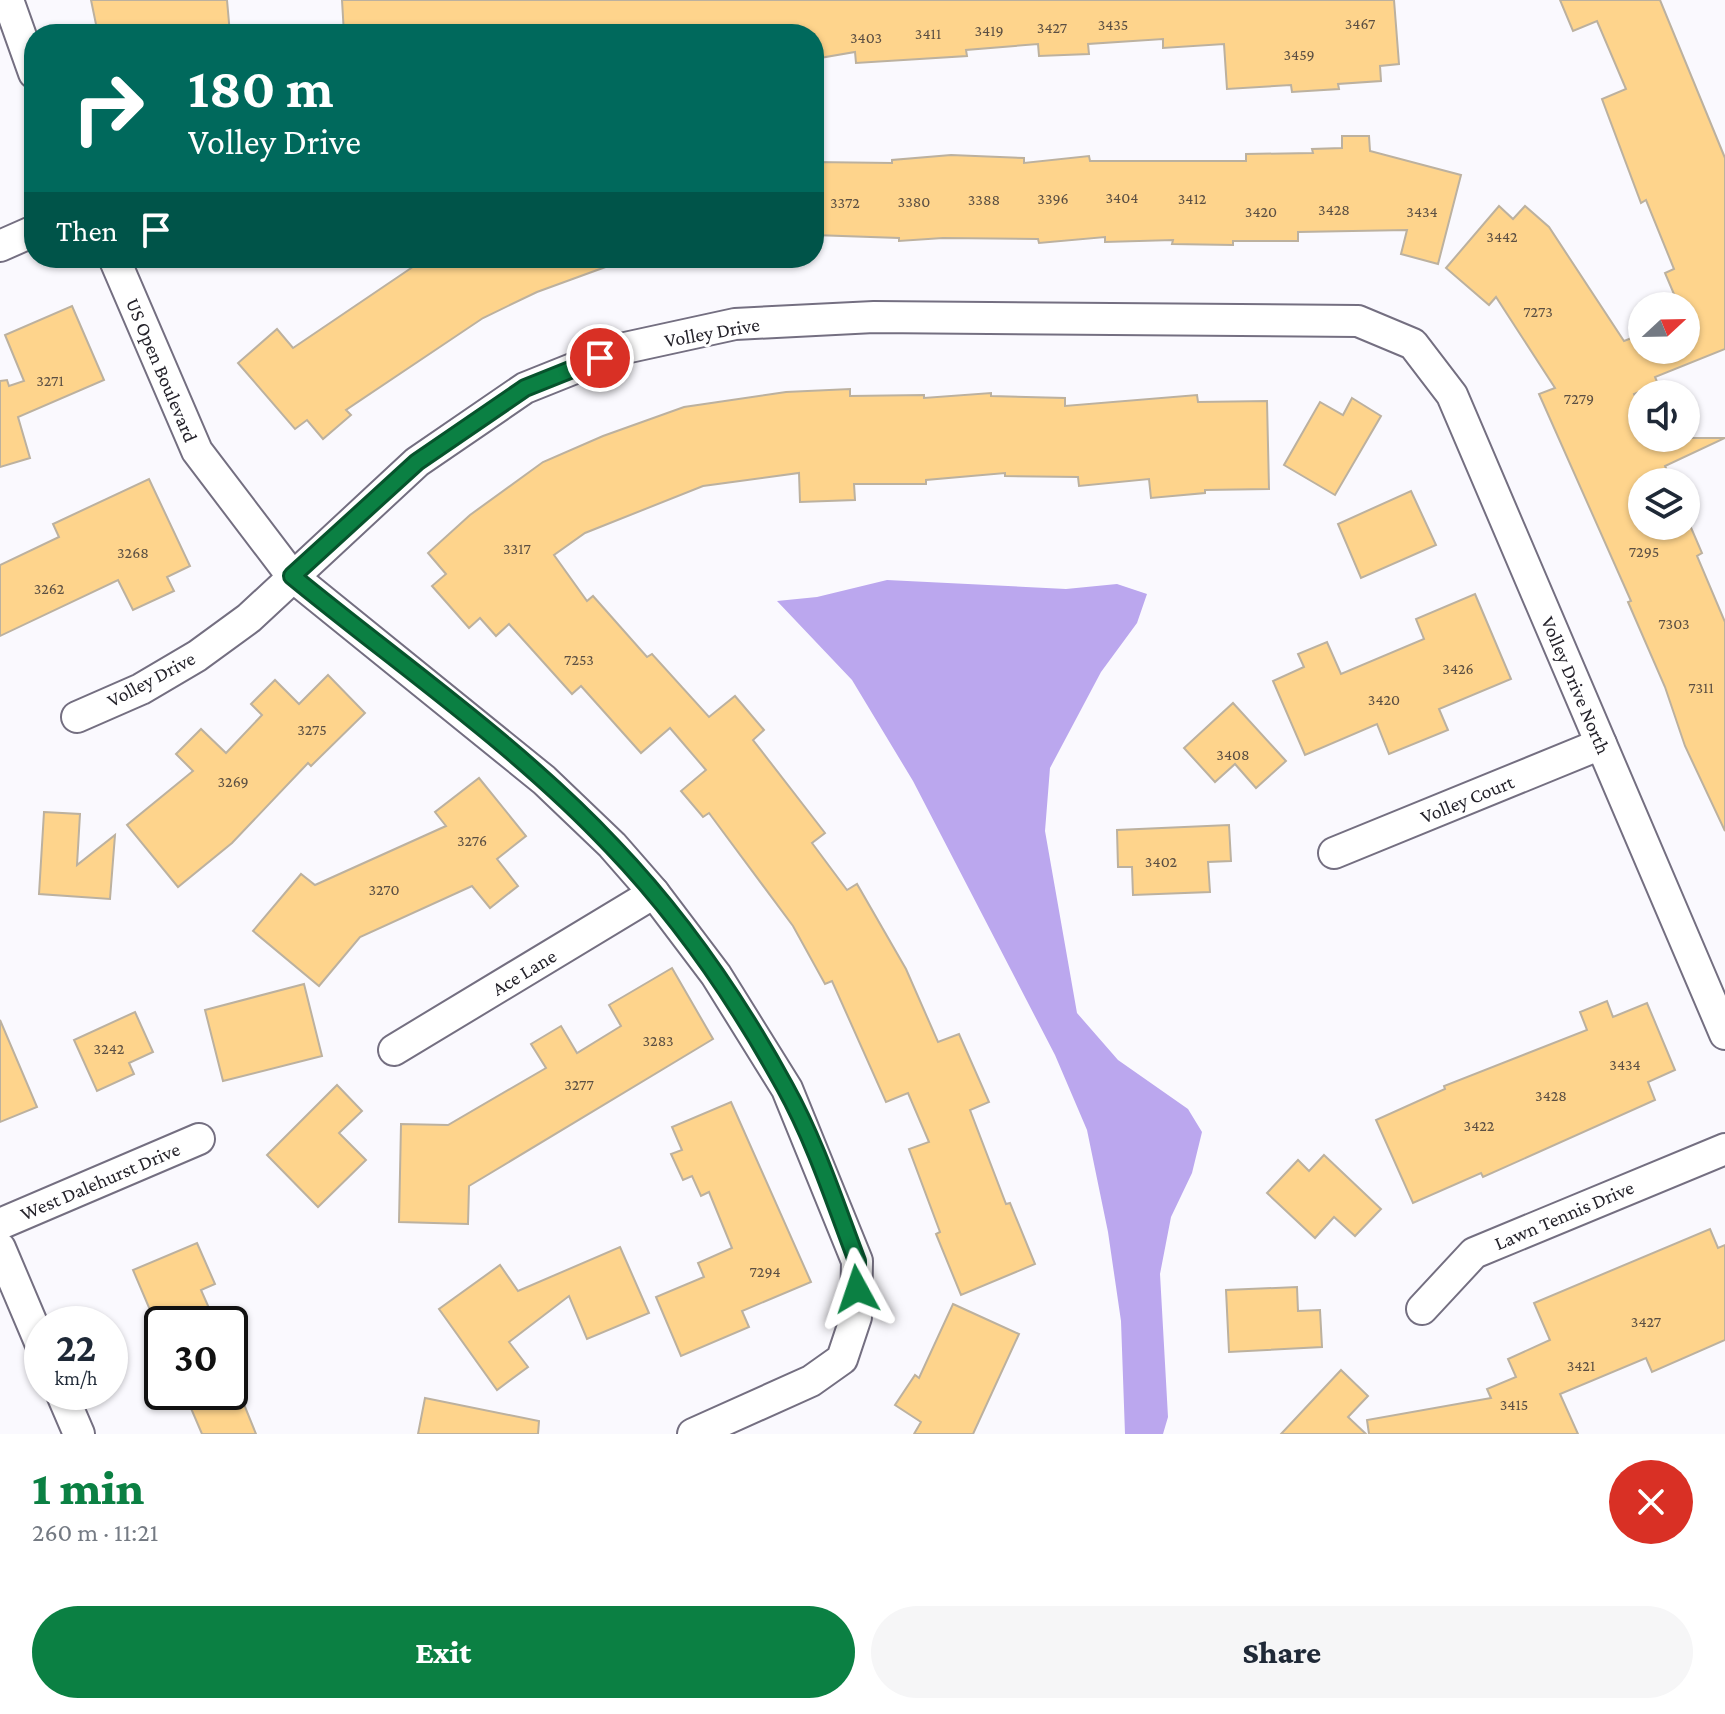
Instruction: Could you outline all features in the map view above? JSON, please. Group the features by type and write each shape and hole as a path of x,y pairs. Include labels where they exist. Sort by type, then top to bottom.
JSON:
{"street":[{"path":"8,0 24,45"},
{"path":"0,246 24,235"},
{"name":"US Open Boulevard","path":"118,268 197,451 292,576 544,780 612,845 654,893 716,975 787,1089 857,1261 856,1317 842,1359 811,1381 693,1434"},
{"name":"Volley Drive","path":"77,717 141,689 197,656 249,618 417,462 525,388 625,348 735,324 874,317 1358,321 1413,344"},
{"name":"Volley Drive North","path":"1413,344 1452,395 1725,1034"},
{"name":"Volley Court","path":"1334,853 1601,744"},
{"name":"Ace Lane","path":"394,1050 654,893"},
{"name":"West Dalehurst Drive","path":"0,1224 199,1139"},
{"name":"Lawn Tennis Drive","path":"1422,1309 1474,1253 1725,1149"},
{"path":"0,1248 25,1306"},
{"path":"69,1410 79,1434"}],"shaded area":[{"path":"887,580 1066,589 1117,584 1147,594 1137,623 1101,672 1050,768 1045,831 1077,1013 1118,1060 1188,1109 1202,1132 1192,1173 1171,1217 1160,1274 1168,1417 1163,1434 1125,1434 1121,1321 1108,1232 1087,1130 1055,1055 913,781 852,680 777,601 817,597"}],"building":[{"path":"91,0 227,0 229,24 96,24"},
{"path":"342,0 1394,0 1399,64 1380,66 1381,81 1338,84 1339,89 1292,92 1291,85 1227,89 1224,44 1163,48 1163,39 1088,44 1089,54 1039,56 1038,44 966,50 967,56 856,63 855,52 824,57 824,24 343,24"},
{"path":"1560,0 1660,0 1725,158 1725,349 1700,359 1700,292 1673,292 1665,273 1674,269 1646,200 1641,203 1602,99 1626,89 1597,21 1573,31"},
{"path":"1342,136 1369,136 1370,151 1461,175 1438,264 1401,254 1407,230 1298,232 1298,241 1233,241 1233,245 1172,244 1173,240 1105,242 1105,237 1039,243 1038,239 899,241 899,238 824,235 824,162 892,163 892,160 951,155 1024,158 1024,163 1089,156 1090,161 1246,161 1246,154 1313,153 1312,149 1342,148"},
{"path":"1499,206 1513,219 1525,206 1549,227 1624,341 1628,339 1628,364 1688,364 1655,377 1656,380 1628,380 1628,452 1695,452 1666,468 1628,468 1628,540 1696,540 1702,553 1697,556 1725,622 1725,831 1685,746 1665,687 1628,602 1631,601 1539,394 1555,388 1496,297 1489,305 1446,268"},
{"path":"411,268 603,268 537,292 483,318 346,410 351,415 323,439 307,420 295,429 238,363 277,329 293,348"},
{"path":"72,306 104,380 18,417 30,458 0,467 0,381 7,380 9,386 24,381 5,335"},
{"path":"850,389 850,396 924,395 924,398 991,393 991,396 1065,398 1065,406 1197,395 1198,402 1267,401 1269,489 1205,490 1205,493 1151,498 1149,479 1079,486 1078,477 1005,476 1005,473 926,480 926,484 854,484 855,500 800,502 799,473 703,486 585,533 554,555 587,601 593,596 647,657 652,654 709,717 735,696 764,730 753,740 825,833 812,843 847,890 857,884 906,969 938,1042 959,1034 989,1102 970,1110 1006,1204 1010,1203 1035,1264 961,1295 936,1234 940,1232 909,1149 929,1142 908,1093 886,1102 832,981 825,984 793,926 709,813 703,817 681,791 706,770 670,728 641,753 581,686 572,694 509,624 496,636 480,618 469,628 432,586 446,574 428,553 470,515 543,462 603,436 684,407 786,392"},
{"path":"1352,398 1381,416 1335,495 1284,465 1320,402 1343,415"},
{"path":"1700,438 1725,438 1700,450"},
{"path":"149,479 190,566 167,577 174,591 133,610 118,580 0,636 0,565 59,537 53,524"},
{"path":"1411,491 1436,545 1361,578 1338,524"},
{"path":"1475,594 1511,679 1439,709 1448,730 1389,754 1377,724 1305,755 1273,681 1304,667 1298,654 1327,642 1341,674 1424,639 1416,619"},
{"path":"328,675 365,713 311,766 308,763 232,843 178,887 127,825 193,771 176,754 201,729 226,753 262,715 251,704 275,680 299,704"},
{"path":"1233,703 1286,761 1256,788 1235,764 1215,782 1184,748"},
{"path":"479,778 526,836 497,859 518,886 490,908 472,886 360,937 319,986 253,931 301,874 315,885 446,826 435,812"},
{"path":"44,812 80,814 77,865 115,835 110,899 39,894"},
{"path":"1229,825 1231,861 1208,862 1210,892 1133,895 1132,867 1118,867 1117,830"},
{"path":"672,968 713,1039 469,1186 468,1224 399,1222 401,1124 448,1125 546,1068 531,1044 561,1026 577,1053 621,1026 609,1005"},
{"path":"304,984 322,1056 223,1081 205,1010"},
{"path":"1607,1001 1613,1017 1647,1003 1675,1070 1648,1082 1655,1100 1483,1177 1481,1173 1413,1203 1376,1120 1445,1089 1444,1086 1587,1030 1580,1012"},
{"path":"135,1012 153,1052 129,1063 134,1074 97,1091 74,1040"},
{"path":"0,1020 37,1107 0,1122"},
{"path":"337,1085 362,1111 339,1133 366,1160 318,1207 267,1155"},
{"path":"731,1102 811,1282 742,1311 749,1327 681,1356 656,1297 704,1277 698,1263 732,1248 709,1192 701,1196 692,1176 683,1180 671,1154 682,1150 672,1127"},
{"path":"1324,1155 1381,1209 1355,1236 1334,1217 1315,1238 1267,1193 1298,1160 1309,1171"},
{"path":"1710,1229 1718,1248 1725,1245 1725,1340 1652,1372 1646,1358 1560,1394 1578,1434 1369,1434 1367,1420 1491,1398 1487,1389 1516,1377 1508,1359 1550,1340 1534,1303"},
{"path":"197,1243 215,1284 201,1290 208,1306 148,1306 133,1270"},
{"path":"620,1247 649,1313 587,1339 569,1296 509,1342 528,1367 497,1390 439,1309 500,1265 518,1291"},
{"path":"1297,1287 1298,1311 1320,1310 1322,1347 1229,1352 1226,1290"},
{"path":"953,1304 1019,1334 973,1434 914,1434 921,1422 895,1405 915,1375 919,1378"},
{"path":"1341,1370 1368,1396 1348,1417 1366,1434 1281,1434"},
{"path":"425,1398 539,1421 538,1434 418,1434"},
{"path":"192,1410 246,1410 256,1434 202,1434"}],"route":[{"path":"600,358 525,388 417,462 292,576 544,780 612,845 654,893 716,975 787,1089 857,1261 857,1289"}]}
